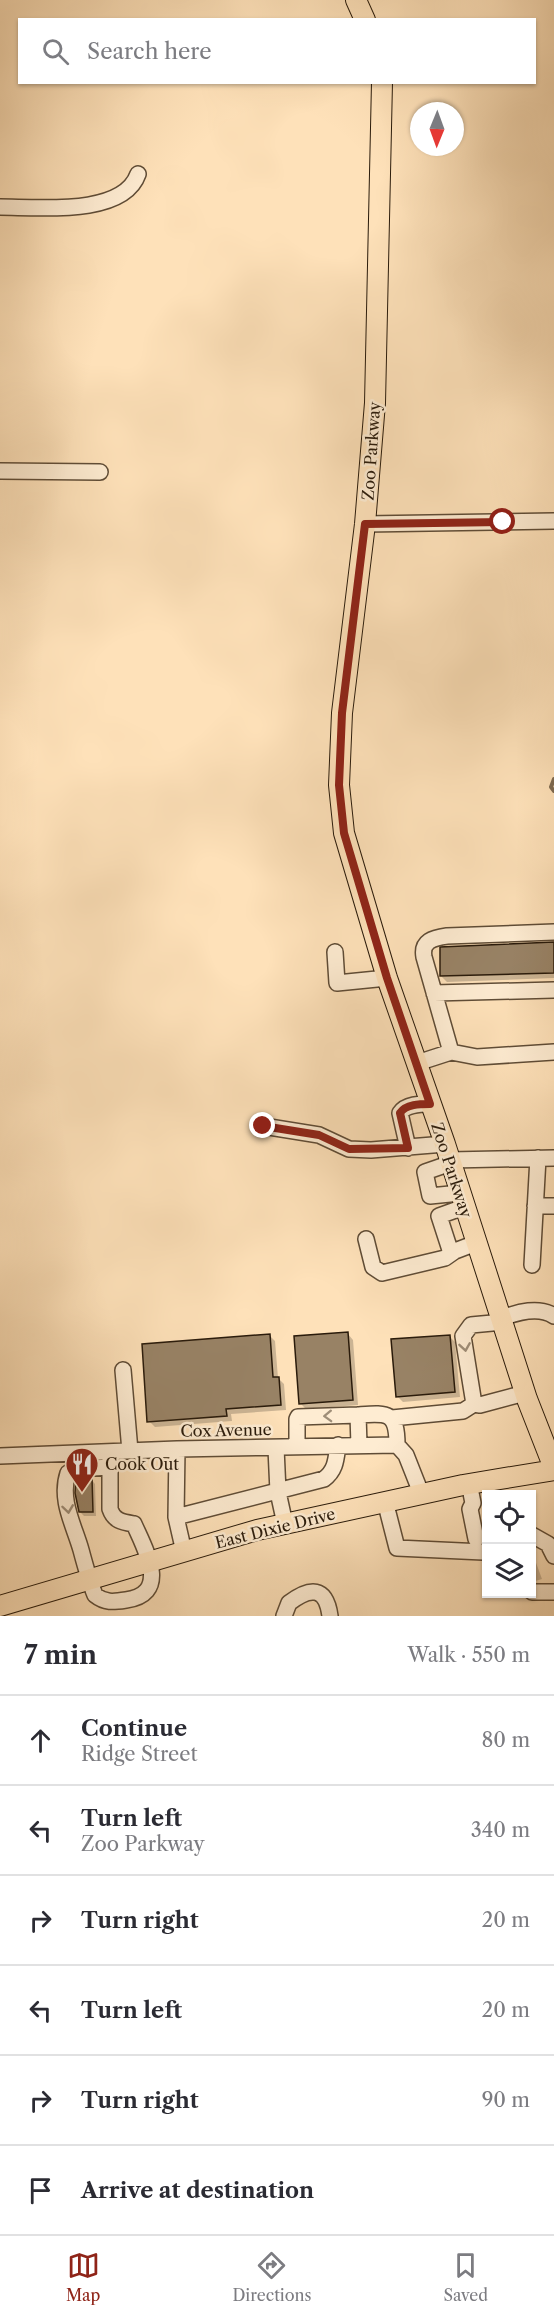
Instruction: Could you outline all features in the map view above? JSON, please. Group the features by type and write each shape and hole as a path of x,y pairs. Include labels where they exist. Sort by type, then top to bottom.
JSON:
{"main road":[{"path":"356,0 364,18"},
{"name":"Zoo Parkway","path":"382,84 375,403 365,524 342,713 339,785 344,833 387,978 449,1156 525,1393 554,1469"},
{"name":"East Dixie Drive","path":"0,1606 285,1524 421,1493 554,1469"}],"street":[{"path":"0,207 81,206 108,201 123,195 136,181 138,174"},
{"path":"0,471 100,472"},
{"path":"365,524 554,521"},
{"path":"452,1052 423,949 428,941 447,936 554,932"},
{"path":"334,952 336,983 387,978"},
{"path":"434,993 554,990"},
{"path":"417,1063 452,1052 477,1056 554,1052"},
{"path":"408,1148 400,1113 410,1106 430,1104"},
{"path":"263,1126 319,1135 349,1149 408,1148 449,1156 546,1158 535,1206 532,1265"},
{"path":"449,1156 425,1172 430,1196 462,1200"},
{"path":"455,1251 450,1250 439,1216 462,1200"},
{"path":"535,1206 554,1206"},
{"path":"366,1239 373,1267 382,1273 445,1258 455,1251 476,1243"},
{"path":"474,1404 463,1336 471,1325 503,1320 518,1312 546,1311 554,1316"},
{"path":"123,1370 130,1451"},
{"path":"392,1418 464,1411 474,1404 480,1405 525,1393"},
{"path":"297,1447 298,1417 385,1413 392,1418 397,1430 397,1444 406,1455 421,1493"},
{"path":"358,1415 359,1445"},
{"name":"Cox Avenue","path":"0,1456 110,1459 130,1451 397,1444"},
{"path":"176,1517 324,1479 335,1465 338,1445"},
{"path":"276,1448 278,1492 285,1524"},
{"path":"177,1449 176,1517 184,1552"},
{"path":"110,1459 113,1516 121,1522 134,1524 151,1562 150,1586 144,1594 133,1599 112,1602 102,1601 95,1595 89,1580 77,1536 69,1517 66,1480 68,1473 76,1469 110,1459"},
{"path":"470,1484 473,1503 470,1509 482,1539"},
{"path":"385,1501 397,1548 482,1544"},
{"path":"536,1538 548,1544 554,1556"},
{"path":"284,1616 289,1603 307,1593 316,1592 322,1594 326,1600 330,1616"},
{"path":"536,1592 554,1592"},
{"path":"133,1599 133,1616"}],"building":[{"path":"554,942 554,973 440,976 440,947"},
{"path":"348,1332 353,1400 299,1404 294,1336"},
{"path":"270,1334 273,1377 279,1377 281,1405 226,1409 227,1416 147,1422 142,1344"},
{"path":"450,1335 455,1392 396,1397 391,1339"},
{"name":"Cook Out","path":"92,1478 93,1512 79,1512 75,1493 76,1480"}],"waterway":[{"path":"554,779 551,787 554,791"}],"place":[{"name":"Cook Out","path":"82,1493"}],"route":[{"path":"263,1126 319,1135 349,1149 408,1148 400,1113 410,1106 430,1104 387,978 344,833 339,785 342,713 365,524 503,522"}]}
